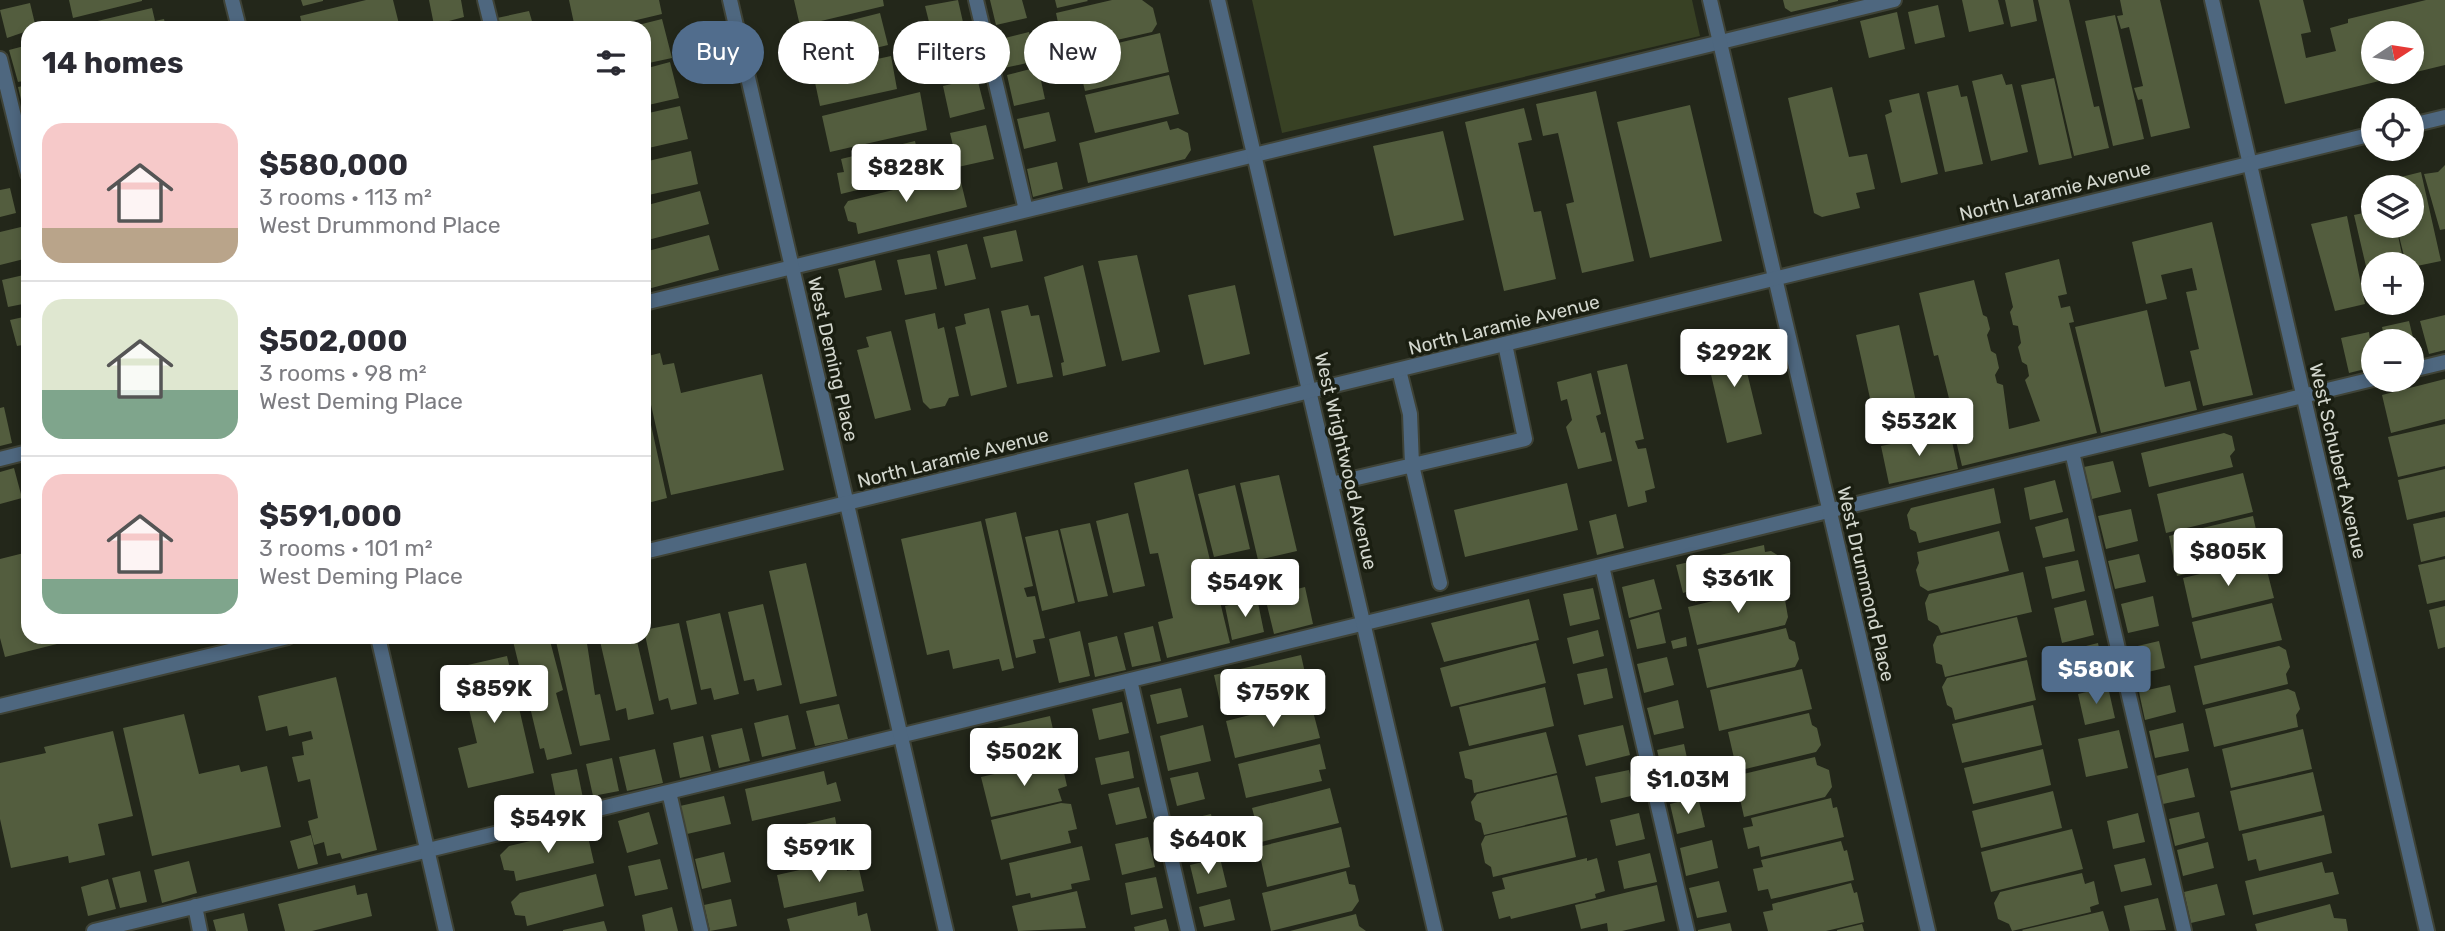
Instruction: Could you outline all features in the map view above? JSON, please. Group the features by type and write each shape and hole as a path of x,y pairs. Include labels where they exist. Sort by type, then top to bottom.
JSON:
{"street":[{"path":"232,0 237,21"},
{"path":"485,0 490,21"},
{"name":"West Deming Place","path":"730,0 946,931"},
{"path":"976,0 1026,210"},
{"name":"West Wrightwood Avenue","path":"1218,0 1435,931"},
{"name":"West Drummond Place","path":"1710,0 1928,931"},
{"path":"651,301 1894,0"},
{"name":"West Schubert Avenue","path":"2212,0 2427,931"},
{"path":"0,59 21,145"},
{"path":"2424,122 2445,117"},
{"name":"North Laramie Avenue","path":"651,550 2361,137"},
{"path":"1331,484 1525,439 1505,344"},
{"path":"2424,367 2445,362"},
{"path":"1399,370 1410,414 1412,465 1440,583"},
{"path":"94,931 2361,382"},
{"path":"2072,452 2184,931"},
{"path":"0,459 21,454"},
{"path":"1602,566 1687,931"},
{"path":"0,706 259,644"},
{"path":"380,644 446,931"},
{"path":"1130,680 1188,931"},
{"path":"669,792 701,931"},
{"path":"195,906 200,931"}],"green space":[{"path":"1252,0 1692,0 1700,36 1282,133"}],"building":[{"path":"69,0 142,0 142,1 73,18"},
{"path":"301,0 323,0 323,1 303,6"},
{"path":"366,0 393,0 398,21 301,21 300,16"},
{"path":"429,0 461,0 464,17 433,21"},
{"path":"569,0 659,0 662,14 632,21 574,21"},
{"path":"794,0 883,0 884,6 821,21 799,21"},
{"path":"958,0 963,21 929,21 925,6"},
{"path":"990,0 1022,0 1027,18 1010,22 995,21"},
{"path":"1055,0 1087,0 1088,1 1057,8"},
{"path":"1112,0 1142,0 1153,8 1157,24 1152,32 1121,39 1121,21 1058,21 1056,13"},
{"path":"1783,0 1838,1 1791,12 1785,8"},
{"path":"1962,0 1998,0 2004,24 1969,32"},
{"path":"2005,0 2033,0 2037,21 2011,27"},
{"path":"2038,0 2069,0 2094,107 2099,106 2109,148 2074,156"},
{"path":"2120,0 2160,0 2190,128 2151,137 2142,99 2138,100 2134,88 2143,86 2129,27 2121,29 2117,16 2123,15"},
{"path":"2259,0 2303,0 2311,32 2301,34 2306,58 2336,51 2330,28 2348,23 2348,19 2426,0 2445,0 2445,65 2424,70 2424,21 2361,21 2361,84 2367,84 2285,104"},
{"path":"30,3 34,21 21,21 21,33 7,38 0,10"},
{"path":"1938,5 1945,37 1915,44 1908,12"},
{"path":"152,8 155,21 97,21"},
{"path":"529,11 532,21 498,21 497,18"},
{"path":"1897,12 1905,49 1869,58 1860,21"},
{"path":"880,13 888,45 879,47 879,21 848,21"},
{"path":"2115,15 2144,139 2113,146 2085,21"},
{"path":"662,19 672,58 651,62 651,22"},
{"path":"1024,33 1024,64 1010,67 1010,37"},
{"path":"1160,33 1169,72 1121,83 1121,42"},
{"path":"21,47 21,81 18,82 9,50"},
{"path":"891,56 893,84 896,84 897,89 820,106 815,84 879,84 879,59"},
{"path":"670,62 672,84 676,84 679,98 651,104 651,67"},
{"path":"1024,71 1024,84 1042,84 1045,99 1014,106 1009,84 1010,74"},
{"path":"2002,74 2006,85 2012,84 2028,152 1991,161 1972,81"},
{"path":"1169,75 1179,114 1095,133 1085,95"},
{"path":"2054,78 2072,158 2039,165 2021,85"},
{"path":"979,84 985,109 950,118 943,86"},
{"path":"1083,84 1116,84 1085,91"},
{"path":"1958,85 1961,97 1967,96 1983,164 1945,172 1927,92"},
{"path":"1832,87 1849,157 1867,154 1875,189 1856,193 1860,208 1822,217 1814,213 1788,98"},
{"path":"1596,91 1634,261 1582,273 1566,204 1574,202 1558,133 1543,136 1536,104"},
{"path":"920,92 927,130 830,152 822,116"},
{"path":"1919,93 1938,174 1901,183 1885,115 1892,112 1889,100"},
{"path":"1690,105 1722,241 1650,258 1617,122"},
{"path":"680,106 688,139 651,147 651,112"},
{"path":"1524,108 1532,140 1518,143 1534,212 1541,211 1556,279 1504,291 1465,122"},
{"path":"1049,112 1056,141 1024,149 1017,119"},
{"path":"1167,121 1170,130 1178,128 1188,133 1191,150 1185,159 1088,183 1079,143"},
{"path":"986,125 994,159 958,167 950,133"},
{"path":"1443,131 1464,220 1394,236 1373,146"},
{"path":"915,141 923,174 841,194 837,173 844,172 841,159"},
{"path":"691,151 698,184 651,194 651,160"},
{"path":"1057,162 1063,189 1033,197 1027,169"},
{"path":"2445,165 2445,229 2440,230 2424,174 2438,172"},
{"path":"959,174 967,207 858,234 856,223 848,221 844,207 848,201"},
{"path":"2424,185 2441,261 2424,265 2424,252 2403,252 2400,238 2424,238"},
{"path":"10,188 16,213 0,217 0,190"},
{"path":"700,191 709,224 651,239 651,204"},
{"path":"2361,214 2361,238 2399,238 2401,252 2363,252 2354,215"},
{"path":"2347,216 2361,284 2361,305 2335,311 2311,224"},
{"path":"2212,222 2253,395 2203,406 2190,351 2199,349 2186,292 2197,290 2192,268 2161,275 2167,299 2146,304 2132,242"},
{"path":"21,227 21,260 0,265 0,232"},
{"path":"1016,230 1023,261 991,268 983,237"},
{"path":"709,235 719,270 651,288 651,250"},
{"path":"967,244 976,279 945,286 937,251"},
{"path":"930,254 937,289 905,295 897,260"},
{"path":"1137,255 1160,352 1122,361 1098,261"},
{"path":"2059,259 2067,294 2058,296 2061,308 2070,306 2074,322 2069,323 2097,433 1962,466 1956,441 1962,440 1960,430 1957,430 1938,355 1934,356 1919,293 1974,280 1983,315 1987,317 1990,329 1987,335 1991,351 1996,354 1999,368 1995,375 1997,383 2003,385 2009,429 2040,421 2025,380 2029,376 2027,365 2022,362 2018,347 2021,343 2018,326 2013,325 2010,312 2013,307 2005,273"},
{"path":"875,260 882,290 845,298 838,269"},
{"path":"1083,265 1106,366 1063,376 1061,363 1064,362 1044,277"},
{"path":"21,276 21,304 8,307 2,280"},
{"path":"1235,285 1250,354 1204,365 1188,295"},
{"path":"1028,305 1031,316 1039,315 1053,377 1017,384 1001,311"},
{"path":"989,308 1007,387 971,396 955,327 966,324 964,314"},
{"path":"2147,310 2165,387 2190,381 2197,410 2101,433 2075,327"},
{"path":"935,313 938,329 944,327 959,396 949,398 945,406 930,409 923,402 905,320"},
{"path":"2445,315 2445,350 2429,354 2420,321"},
{"path":"21,318 21,345 17,346 10,320"},
{"path":"2409,321 2411,329 2382,329"},
{"path":"1899,325 1922,429 1879,439 1856,335"},
{"path":"891,331 911,410 875,419 857,350 869,347 866,337"},
{"path":"2361,334 2361,370 2349,373 2341,338"},
{"path":"1743,336 1749,359 1744,360 1762,434 1727,443 1705,349 1724,345 1722,339"},
{"path":"660,353 663,365 674,363 681,393 762,374 784,470 671,495 651,405 651,355"},
{"path":"1627,364 1644,439 1635,441 1638,449 1646,448 1655,488 1645,491 1647,502 1628,507 1597,371"},
{"path":"1591,373 1601,414 1596,416 1601,433 1605,432 1612,461 1578,469 1566,427 1572,420 1567,399 1561,401 1557,382"},
{"path":"2445,379 2445,419 2391,433 2382,395 2394,392 2424,392 2424,384"},
{"path":"4,407 12,443 0,446 0,408"},
{"path":"2445,424 2445,466 2398,477 2388,437"},
{"path":"651,425 667,498 651,502"},
{"path":"1950,432 1958,469 1889,484 1881,446"},
{"path":"2224,433 2232,436 2235,450 2230,456 2233,467 2149,487 2141,453"},
{"path":"2113,461 2121,492 2092,499 2084,467"},
{"path":"14,468 21,498 0,504 0,472"},
{"path":"1188,469 1230,643 1167,658 1158,622 1173,618 1158,553 1150,554 1134,483"},
{"path":"2445,469 2445,511 2407,520 2398,480"},
{"path":"2243,473 2253,512 2166,533 2157,494"},
{"path":"1279,475 1297,551 1258,560 1240,483"},
{"path":"2055,480 2063,512 2030,520 2024,488"},
{"path":"1567,483 1578,530 1465,557 1454,510"},
{"path":"1235,485 1250,549 1214,557 1198,494"},
{"path":"1994,488 2001,523 1919,543 1916,532 1910,529 1907,515 1911,508"},
{"path":"2131,509 2138,541 2106,549 2098,516"},
{"path":"1016,512 1033,586 1024,588 1027,597 1035,596 1045,638 1033,640 1036,653 1016,658 985,519"},
{"path":"1128,513 1145,586 1113,593 1096,521"},
{"path":"1616,514 1624,548 1597,555 1589,521"},
{"path":"2253,516 2262,556 2177,576 2169,536"},
{"path":"2445,517 2445,556 2421,562 2413,524"},
{"path":"2068,518 2075,551 2043,558 2035,527"},
{"path":"981,521 1014,668 1002,671 999,659 953,669 949,650 927,655 901,539"},
{"path":"1090,523 1108,596 1078,602 1060,529"},
{"path":"1058,530 1075,603 1042,611 1025,537"},
{"path":"1999,531 2009,571 1928,591 1920,586 1916,570 1919,563 1917,552"},
{"path":"1764,545 1765,552 1771,551 1779,556 1782,573 1775,583 1695,602 1693,590 1683,593 1676,565"},
{"path":"21,554 21,644 57,644 5,657 0,638 0,559"},
{"path":"2139,554 2146,582 2115,589 2108,561"},
{"path":"2264,559 2274,598 2192,618 2183,578"},
{"path":"2445,559 2445,600 2427,604 2418,565"},
{"path":"2078,560 2085,591 2052,599 2045,567"},
{"path":"806,563 837,696 800,704 769,571"},
{"path":"2023,572 2032,612 1941,633 1938,626 1928,620 1925,603 1929,594"},
{"path":"1654,579 1662,609 1629,618 1622,587"},
{"path":"1776,586 1779,597 1785,600 1788,617 1785,625 1697,645 1688,607"},
{"path":"1305,587 1313,624 1274,634 1265,597"},
{"path":"1593,588 1600,619 1570,626 1563,594"},
{"path":"2153,596 2159,626 2128,633 2121,604"},
{"path":"1257,598 1264,632 1232,640 1225,606"},
{"path":"1529,599 1539,640 1444,662 1431,623"},
{"path":"2086,600 2094,635 2062,643 2054,608"},
{"path":"2272,603 2282,640 2201,659 2192,622"},
{"path":"763,604 782,685 757,691 754,679 744,681 728,612"},
{"path":"2445,606 2445,647 2438,649 2429,610"},
{"path":"1659,612 1666,643 1637,649 1630,620"},
{"path":"720,613 739,694 714,700 711,688 701,690 686,621"},
{"path":"2017,617 2027,657 1945,677 1942,665 1936,663 1933,645 1937,636"},
{"path":"679,623 697,704 671,710 668,698 659,701 647,644 651,644 651,629"},
{"path":"1153,626 1161,661 1132,667 1124,633"},
{"path":"1786,628 1789,639 1795,642 1799,659 1795,667 1707,688 1698,649"},
{"path":"1598,630 1604,656 1573,664 1567,638"},
{"path":"1080,631 1090,676 1059,683 1049,639"},
{"path":"1117,636 1126,670 1095,677 1088,643"},
{"path":"1686,637 1687,646 1673,649 1671,641"},
{"path":"2159,641 2165,668 2135,675 2129,648"},
{"path":"1536,643 1546,683 1451,707 1440,668"},
{"path":"2098,643 2104,672 2073,679 2066,651"},
{"path":"514,644 551,644 563,690 556,693 572,754 547,760 544,748 540,749 529,703 534,702 530,684 524,686"},
{"path":"557,644 587,644 595,695 600,694 610,740 580,746"},
{"path":"601,644 638,644 654,714 628,720 626,708 616,711"},
{"path":"2279,646 2286,650 2290,667 2286,674 2288,684 2203,705 2194,666"},
{"path":"1301,655 1309,691 1222,711 1214,675"},
{"path":"507,656 534,773 468,788 458,748 477,743 459,667"},
{"path":"1667,657 1674,685 1644,693 1637,664"},
{"path":"2027,660 2036,700 1955,720 1942,687 1947,678"},
{"path":"1607,668 1613,698 1584,705 1577,674"},
{"path":"1802,669 1812,709 1719,731 1710,690"},
{"path":"336,677 377,850 342,859 340,853 327,856 324,842 314,845 308,821 318,818 310,779 298,782 292,757 304,755 302,742 313,739 311,731 289,736 287,726 266,731 258,696"},
{"path":"2170,685 2176,712 2145,720 2139,692"},
{"path":"1545,687 1554,726 1469,746 1459,707"},
{"path":"2108,687 2115,718 2085,725 2078,694"},
{"path":"1181,688 1188,717 1157,724 1150,695"},
{"path":"2288,689 2295,692 2300,709 2296,715 2298,727 2214,747 2205,709"},
{"path":"1310,700 1320,738 1235,758 1226,721"},
{"path":"1678,700 1684,728 1654,735 1647,708"},
{"path":"1122,702 1129,733 1099,740 1092,709"},
{"path":"839,704 848,739 815,746 806,711"},
{"path":"2033,705 2042,745 1962,763 1952,724"},
{"path":"1809,713 1812,725 1817,728 1821,745 1816,752 1737,771 1728,732"},
{"path":"184,714 199,774 239,765 241,772 267,766 281,827 152,856 123,728"},
{"path":"788,715 796,749 762,757 754,723"},
{"path":"1050,716 1059,756 980,774 970,734"},
{"path":"2183,723 2189,751 2155,758 2149,731"},
{"path":"1203,725 1211,761 1168,771 1160,736"},
{"path":"1623,725 1630,755 1586,766 1578,735"},
{"path":"742,728 750,761 719,768 711,735"},
{"path":"2303,729 2312,769 2231,788 2222,749"},
{"path":"2119,730 2128,768 2086,777 2078,739"},
{"path":"113,731 133,816 98,824 105,855 69,863 68,856 11,868 0,819 0,763 46,753 44,747"},
{"path":"1546,732 1557,773 1474,793 1472,780 1465,778 1459,752"},
{"path":"703,736 711,771 680,778 673,743"},
{"path":"1320,744 1326,769 1319,770 1322,781 1246,798 1238,764"},
{"path":"1684,744 1690,772 1664,778 1657,750"},
{"path":"655,749 663,783 627,791 619,757"},
{"path":"2043,749 2051,785 1973,804 1964,768"},
{"path":"1129,751 1134,778 1101,785 1095,758"},
{"path":"1815,757 1817,765 1829,770 1832,787 1825,797 1744,817 1735,776"},
{"path":"612,758 619,791 593,796 586,764"},
{"path":"1061,759 1067,786 1058,789 1062,801 991,817 981,777"},
{"path":"2188,768 2195,797 2163,804 2156,776"},
{"path":"577,769 583,798 557,804 551,774"},
{"path":"1629,770 1635,795 1601,803 1595,777"},
{"path":"824,771 827,785 836,782 841,801 752,821 745,789"},
{"path":"1198,772 1205,799 1177,806 1170,778"},
{"path":"2313,772 2322,811 2239,831 2230,791"},
{"path":"1557,775 1567,815 1484,835 1481,823 1475,820 1471,802 1477,794"},
{"path":"1139,787 1147,818 1116,825 1108,794"},
{"path":"1330,788 1339,823 1261,842 1252,808"},
{"path":"2053,791 2062,828 1981,848 1972,811"},
{"path":"724,796 731,824 687,834 680,806"},
{"path":"1698,797 1705,827 1677,834 1670,804"},
{"path":"1831,798 1833,808 1837,807 1844,837 1761,857 1759,846 1748,849 1743,828 1753,826 1751,818"},
{"path":"1061,803 1071,804 1077,829 1068,831 1071,843 1001,860 991,820"},
{"path":"649,812 658,844 627,853 618,821"},
{"path":"2199,812 2205,838 2175,846 2169,819"},
{"path":"1639,813 1645,839 1616,846 1610,820"},
{"path":"2138,813 2145,842 2113,849 2107,821"},
{"path":"1211,814 1217,842 1188,849 1181,821"},
{"path":"2324,815 2332,853 2259,871 2256,859 2248,861 2242,834"},
{"path":"835,817 837,828 848,826 853,848 775,866 767,833"},
{"path":"1567,817 1576,857 1493,877 1491,867 1485,863 1481,844 1485,836"},
{"path":"1341,827 1350,867 1267,887 1258,847"},
{"path":"586,828 594,863 516,881 514,871 504,870 500,855 509,846"},
{"path":"2072,829 2083,869 1991,892 1981,852"},
{"path":"311,835 318,864 298,869 290,841"},
{"path":"1148,837 1155,867 1122,875 1115,844"},
{"path":"1712,840 1718,868 1686,876 1680,848"},
{"path":"1841,841 1844,851 1847,850 1854,880 1771,899 1768,889 1758,891 1753,869 1763,867 1761,860"},
{"path":"2208,842 2214,868 2183,876 2177,850"},
{"path":"1082,846 1090,880 1071,884 1072,889 1031,898 1030,893 1016,896 1009,863"},
{"path":"724,852 731,882 702,889 695,859"},
{"path":"1650,853 1657,882 1624,889 1618,861"},
{"path":"1220,858 1227,887 1197,894 1190,865"},
{"path":"1587,858 1587,861 1597,858 1605,891 1595,894 1596,898 1511,919 1510,916 1499,919 1492,892 1505,889 1502,878"},
{"path":"2145,858 2152,885 2121,892 2114,865"},
{"path":"660,859 668,889 635,896 628,866"},
{"path":"845,860 847,871 859,869 864,891 784,908 777,875"},
{"path":"189,861 197,893 162,903 154,870"},
{"path":"2322,862 2325,873 2333,872 2339,894 2253,915 2245,881"},
{"path":"140,871 147,902 120,908 112,878"},
{"path":"1346,871 1349,884 1355,885 1359,901 1352,911 1271,931 1262,893"},
{"path":"2082,873 2085,884 2094,881 2099,904 2090,907 2091,912 2012,931 2009,924 1998,919 1994,903 2000,892"},
{"path":"596,874 604,906 527,926 525,916 515,915 511,902 520,893"},
{"path":"1156,877 1163,908 1131,915 1125,883"},
{"path":"108,879 116,909 88,916 81,887"},
{"path":"1719,881 1727,912 1697,918 1689,888"},
{"path":"1851,883 1854,893 1857,892 1864,922 1826,931 1768,931 1763,912 1773,910 1772,904"},
{"path":"2217,884 2225,915 2191,923 2184,892"},
{"path":"355,885 357,895 367,893 372,916 312,931 285,931 278,904"},
{"path":"1657,885 1665,921 1622,931 1608,931 1607,923 1581,929 1575,905"},
{"path":"1077,891 1086,928 1018,931 1012,906"},
{"path":"2158,898 2166,930 2130,931 2124,906"},
{"path":"731,899 737,926 710,931 704,905"},
{"path":"1230,899 1235,920 1204,927 1199,907"},
{"path":"856,902 858,916 867,913 871,931 790,931 787,919"},
{"path":"2330,904 2334,918 2346,919 2348,931 2257,931 2255,924"},
{"path":"672,907 678,931 645,931 642,915"},
{"path":"2103,911 2109,931 2022,930"},
{"path":"244,913 248,931 216,931 213,920"},
{"path":"1356,914 1359,926 1366,931 1290,931"},
{"path":"1166,919 1169,931 1135,931 1134,927"},
{"path":"604,921 607,931 563,931 563,930"},
{"path":"1730,923 1732,931 1698,931 1698,930"},
{"path":"1862,924 1864,931 1837,931 1837,930"}]}
